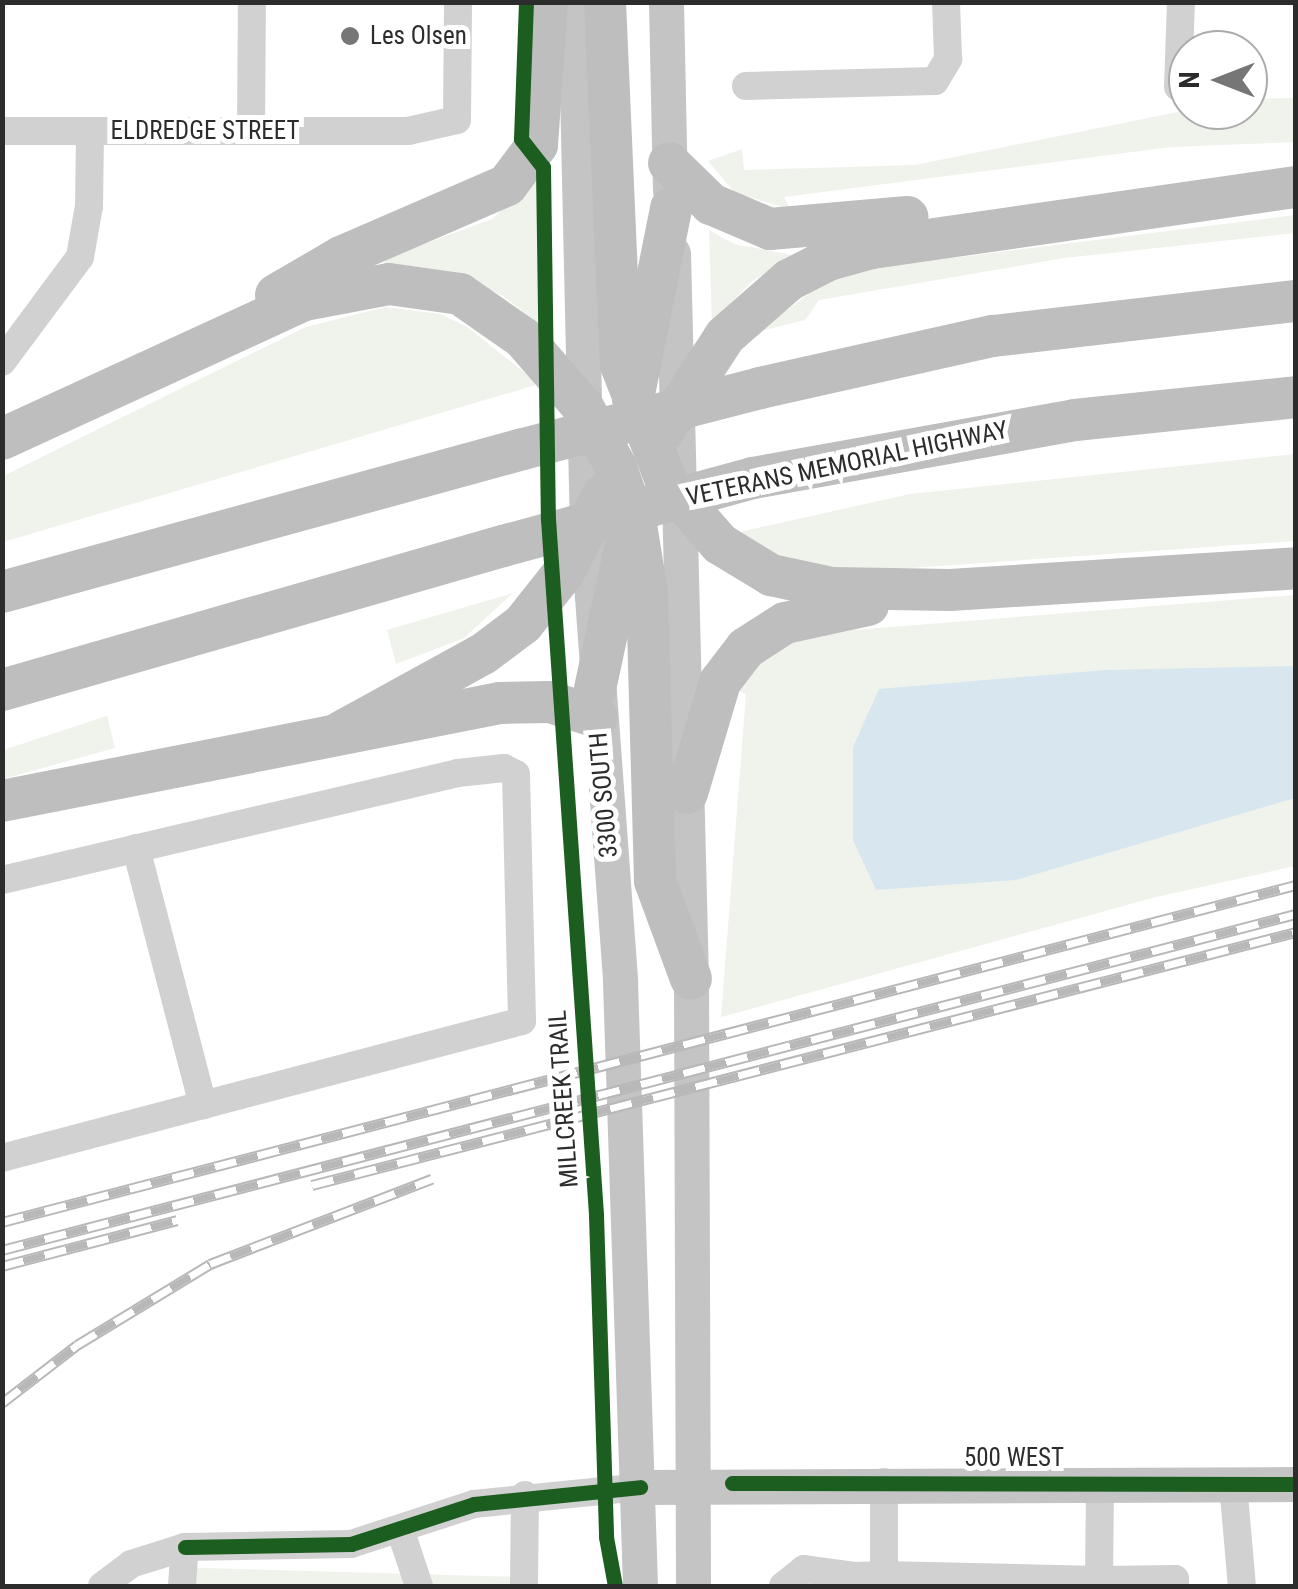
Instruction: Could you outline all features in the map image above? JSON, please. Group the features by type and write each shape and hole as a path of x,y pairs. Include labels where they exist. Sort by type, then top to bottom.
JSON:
{"highway":[{"path":"137,375 341,257 508,186 538,145 547,2"},
{"path":"605,2 613,298 620,365 633,401"},
{"path":"669,163 710,204 770,229 1106,192 1296,185"},
{"path":"341,732 506,639 554,588 587,528 634,460 679,406 716,347 753,308 828,260 872,248 1154,212 1296,185"},
{"path":"2,802 341,732 500,704 596,703 633,514 633,401 671,208"},
{"path":"2,439 304,300 389,284 460,294 536,350 583,407 720,544 771,576 831,588 950,590 1296,568"},
{"path":"2,592 760,388 993,336 1296,301"},
{"name":"VETERANS MEMORIAL HIGHWAY","path":"2,690 754,478 1075,420 1296,396"},
{"path":"633,514 647,593 655,880 691,979"},
{"path":"687,792 720,682 746,648 785,623 950,590"}],"main road":[{"name":"3300 SOUTH","path":"575,2 587,528 596,703 620,982 640,1487 640,1586"},
{"path":"666,2 691,979 693,1586"},
{"name":"500 WEST","path":"640,1487 884,1482 1296,1484"}],"street":[{"path":"251,131 252,2"},
{"name":"ELDREDGE STREET","path":"2,131 408,132 457,120 458,2"},
{"path":"746,86 935,82 948,59 946,2"},
{"path":"1180,30 1181,2"},
{"path":"2,362 80,257 90,206 90,131"},
{"path":"2,880 458,772 504,768 516,774 522,1021 2,1158"},
{"path":"136,848 204,1105"},
{"path":"884,1482 884,1575"},
{"path":"1084,1582 1100,1483"},
{"path":"1234,1484 1242,1586"},
{"name":"500 WEST","path":"102,1586 131,1564 185,1547 351,1544 401,1532 474,1504 525,1495 640,1487"},
{"path":"524,1586 525,1495"},
{"path":"401,1532 419,1586"},
{"path":"182,1586 185,1547"},
{"path":"783,1586 804,1569 855,1581 884,1575 1016,1582 1175,1579 1175,1586"}],"shaded area":[{"path":"1295,98 1295,142 1171,147 784,197 790,209 735,193 708,161 742,149 744,170 915,165 1168,114 1168,130 1268,130 1268,99"},
{"path":"539,176 541,326 503,296 461,276 385,265 384,259 492,219"},
{"path":"1295,215 1295,233 1064,258 819,300 805,320 757,332 818,287 857,270"},
{"path":"709,230 734,244 793,255 751,282 712,323"},
{"path":"385,307 440,314 466,326 539,384 3,542 3,476 306,327"},
{"path":"1295,454 1295,541 868,571 791,562 735,533 910,494"},
{"path":"513,593 464,638 396,664 387,630"},
{"path":"1295,595 1295,866 1156,897 721,1017 746,694 740,691 756,665 788,643 853,630"},
{"path":"1295,666 1295,798 1016,880 876,890 853,840 853,747 879,689 1106,670"},
{"path":"107,716 115,748 3,779 3,750"},
{"path":"169,1567 520,1577 520,1586 170,1586"}],"railway":[{"path":"2,1222 1296,885"},
{"path":"2,1250 1296,914"},
{"path":"312,1185 1296,932"},
{"path":"2,1403 77,1345 210,1264 432,1179"},
{"path":"2,1266 177,1220"}],"cycle path":[{"name":"MILLCREEK TRAIL","path":"526,2 521,139 543,167 548,519 596,1215 606,1537 615,1586"},
{"path":"732,1483 1296,1484"},
{"path":"185,1547 351,1544 474,1504 640,1487"}],"place":[{"name":"Les Olsen","path":"350,36"}]}
